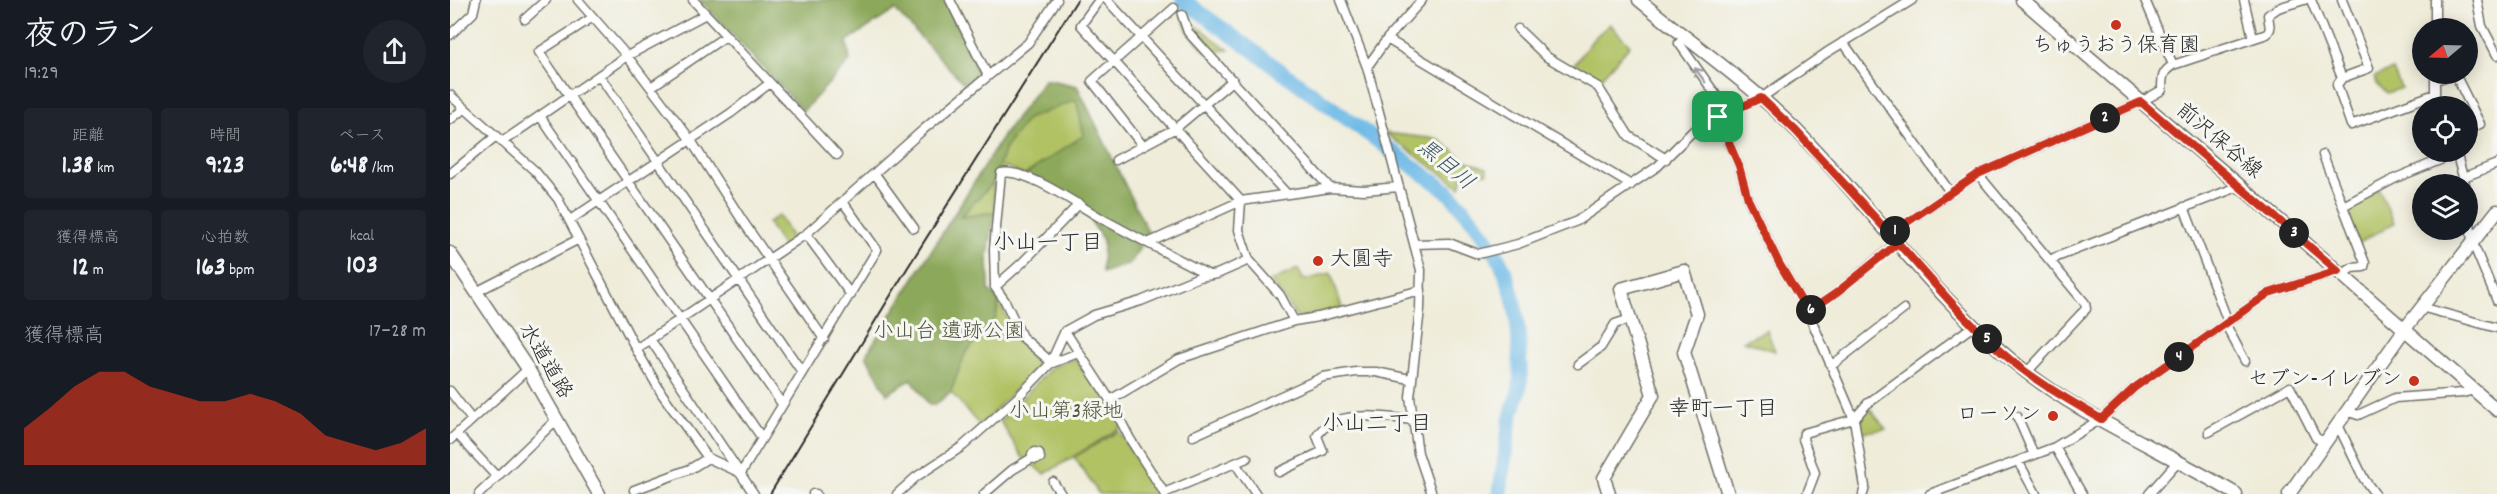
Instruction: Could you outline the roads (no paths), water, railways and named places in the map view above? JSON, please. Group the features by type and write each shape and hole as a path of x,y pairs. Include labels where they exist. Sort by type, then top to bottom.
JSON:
{"street":[{"path":"450,35 473,13 476,0"},
{"path":"525,19 546,0"},
{"path":"578,0 627,56 690,138 768,259 824,339"},
{"path":"693,0 837,155"},
{"path":"950,0 987,74"},
{"path":"636,349 806,234 987,74 1032,39 1057,0"},
{"path":"1099,0 1081,25 1241,201 1239,230 1249,260 1280,295 1294,321"},
{"path":"1107,0 1287,194"},
{"path":"1341,0 1367,67 1420,270 1421,290 1410,379 1413,420 1422,466 1432,494"},
{"path":"1367,67 1387,39 1422,0"},
{"path":"1639,0 1761,98 1796,131 1973,326 2027,372 2101,419 2236,494"},
{"path":"1415,244 1449,243 1478,254 1506,247 1577,221 1666,159 1692,132 1728,112 1761,98 1843,42 1912,0"},
{"name":"前沢保谷線","path":"2022,0 2241,186 2497,410"},
{"path":"2145,0 2173,65"},
{"path":"2244,0 2253,38"},
{"path":"1808,312 1836,293 1894,239 1950,192 1978,174 2141,102 2163,90 2162,76 2173,65 2267,34 2270,29 2268,15 2278,8 2304,0"},
{"path":"2312,0 2342,78"},
{"path":"2342,0 2369,68 2342,78 2337,85 2351,125 2435,94 2435,84"},
{"path":"2435,0 2435,18"},
{"path":"2477,0 2482,26 2497,55"},
{"path":"1143,146 1092,81 1116,63 1174,8"},
{"path":"450,174 499,139 540,116 627,56 706,14"},
{"path":"1182,15 1188,32 1329,188"},
{"path":"593,17 540,52 782,404"},
{"path":"1518,28 1547,57 1598,87 1629,136 1666,159"},
{"path":"651,87 726,36"},
{"path":"1685,37 1679,43 1728,112"},
{"path":"1387,39 1631,185"},
{"path":"1843,42 1950,192"},
{"path":"599,75 802,372"},
{"path":"1116,160 1176,128 1233,80"},
{"path":"570,220 770,83"},
{"path":"450,95 548,186 570,220 636,349 662,394 708,458 741,473"},
{"path":"450,120 465,108"},
{"path":"540,116 762,438"},
{"path":"1718,117 1739,166 1748,199 1779,263 1808,312 1854,419 1865,487 1863,494"},
{"path":"1930,494 2055,447 2101,419 2134,388 2269,293 2352,268 2364,267 2365,263 2323,155"},
{"path":"2343,206 2396,178 2433,162"},
{"path":"2478,174 2497,164"},
{"path":"1050,363 1022,338 1005,301 995,287 994,249 1001,173 1019,175 1079,204 1106,222 1209,275"},
{"path":"875,174 914,228"},
{"path":"1978,174 2085,303 2086,309 2027,372"},
{"path":"2049,260 2241,186"},
{"path":"1148,243 1241,201 1329,188 1364,190 1399,187"},
{"path":"741,473 877,250 843,202"},
{"path":"995,287 1079,204"},
{"path":"2184,207 2227,324 2245,361"},
{"path":"2289,494 2404,330 2497,211"},
{"path":"806,234 850,295"},
{"path":"476,292 579,238"},
{"path":"2472,241 2497,301"},
{"name":"水道道路","path":"450,253 528,369 599,494"},
{"path":"901,493 983,430 1050,363 1065,331 1083,319 1141,301 1249,260"},
{"path":"1609,494 1604,478 1653,395 1621,289 1684,271 1697,314 1684,352 1728,494"},
{"path":"1110,400 1179,359 1294,321 1318,317 1421,290"},
{"path":"2421,307 2497,328"},
{"path":"1832,366 1904,309"},
{"path":"1578,364 1601,347 1615,324 1630,320"},
{"path":"1807,494 1815,473 1803,439 1804,433 1854,419 1867,404 1973,326"},
{"path":"1065,331 1110,400 1130,439 1165,493 1247,458"},
{"path":"650,339 754,494"},
{"path":"1050,363 1078,353"},
{"path":"497,477 454,437 528,369"},
{"path":"1193,436 1323,377 1376,372 1410,379"},
{"path":"2209,432 2290,387 2316,438 2325,442"},
{"path":"2347,411 2358,415 2395,398 2463,393 2474,390"},
{"path":"450,391 472,420"},
{"path":"1279,472 1323,451 1317,436 1341,419 1364,415 1413,420"},
{"path":"2017,416 2034,455"},
{"path":"479,494 556,420"},
{"path":"2338,425 2364,479 2375,494"},
{"path":"2055,447 2082,494"},
{"path":"634,490 690,469 708,458"},
{"path":"984,494 1012,470 1032,458"},
{"path":"2018,461 2036,494"},
{"path":"2149,494 2178,461"},
{"path":"1235,463 1256,494"},
{"path":"1053,482 1061,494"}],"waterway":[{"name":"黒目川","path":"1183,0 1447,191 1491,245 1501,263 1514,302 1518,324 1520,367 1520,386 1510,421 1500,494"}],"railway":[{"path":"770,494 908,267 1077,0"}],"place":[{"name":"ちゅうおう保育園","path":"2116,25"},
{"name":"大圓寺","path":"1318,261"},
{"name":"セブン-イレブン","path":"2414,381"},
{"name":"ローソン","path":"2053,416"}],"district":[{"name":"小山一丁目","path":"1048,244"},
{"name":"幸町一丁目","path":"1723,410"},
{"name":"小山二丁目","path":"1377,425"}],"park label":[{"name":"小山台 遺跡公園","path":"949,333"},
{"name":"小山第3緑地","path":"1066,413"}]}
